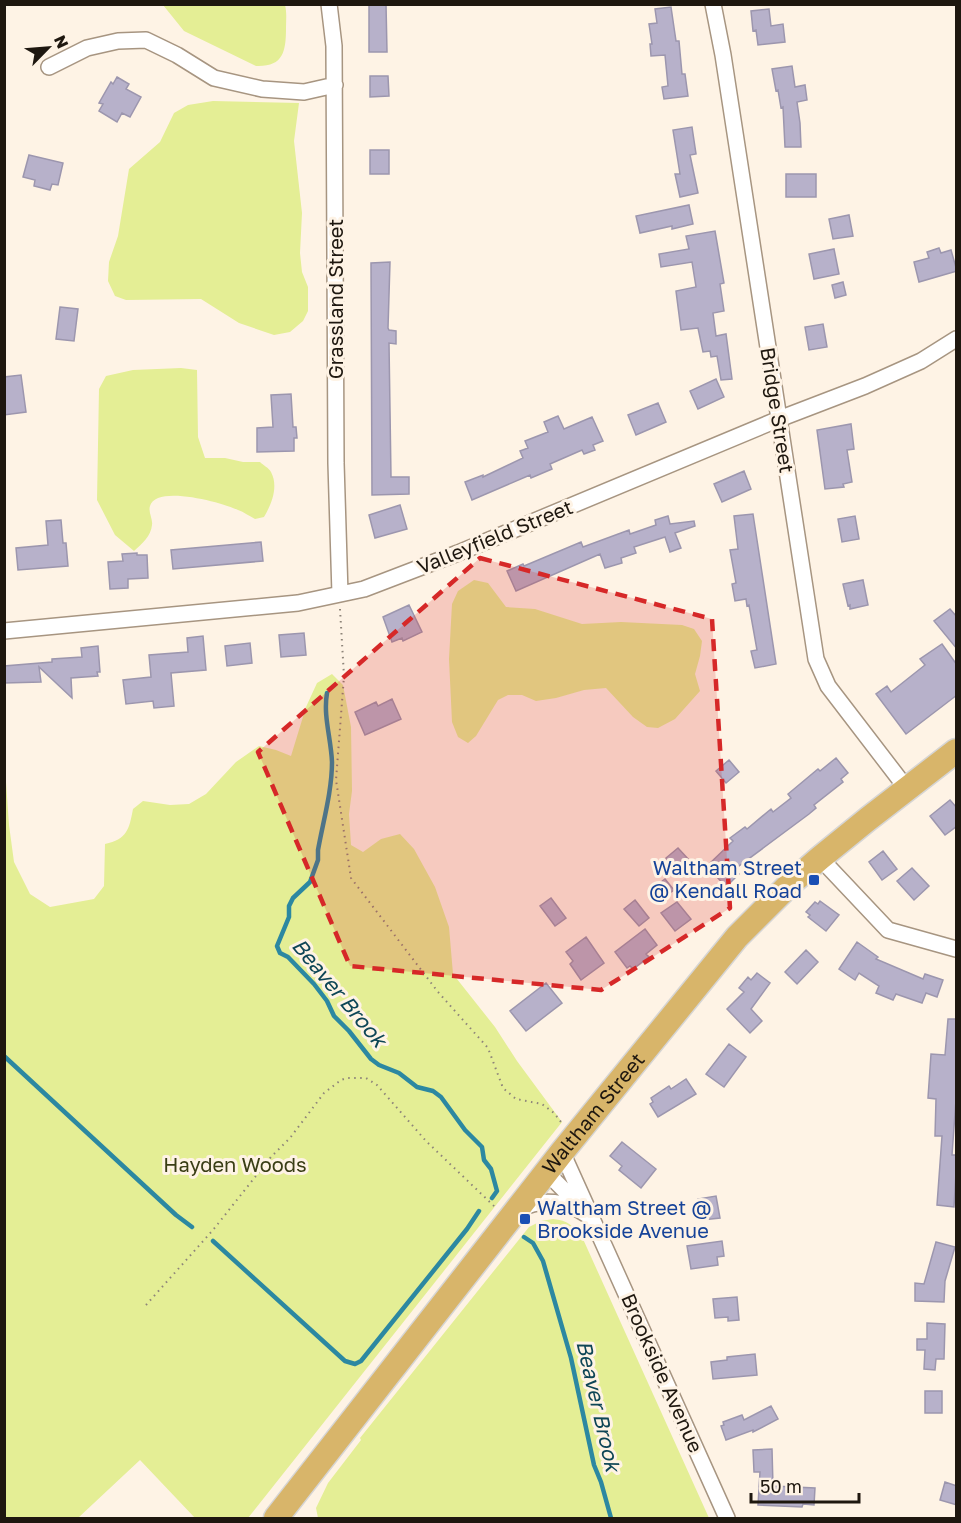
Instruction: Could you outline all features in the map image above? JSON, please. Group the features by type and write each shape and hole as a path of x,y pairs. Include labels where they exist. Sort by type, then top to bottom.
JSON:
{"main road":[{"name":"Waltham Street","path":"276,1518 546,1172 737,937 790,884 820,858 957,751"}],"street":[{"name":"Grassland Street","path":"329,4 334,46 335,86 336,463 339,594"},
{"name":"Bridge Street","path":"714,4 816,659 828,686 907,789"},
{"path":"49,67 87,48 118,41 146,40 177,55 214,78 262,88 304,92 335,86"},
{"name":"Valleyfield Street","path":"4,631 298,603 364,589 458,553 779,419 865,386 912,365 957,339"},
{"path":"820,858 888,930 957,949"},
{"name":"Brookside Avenue","path":"562,1152 727,1518"},
{"name":"Brookside Avenue","path":"546,1172 592,1222"},
{"path":"512,1216 534,1203 554,1202 573,1207 592,1222"}],"path":[{"path":"339,594 344,675 336,780 351,878 438,992 488,1048 503,1088 516,1099 538,1102 549,1108 563,1125"},
{"path":"146,1305 213,1230 271,1157 290,1138 324,1093 347,1078 366,1078 377,1085 426,1141 512,1216"}],"highlighted area":[{"path":"480,558 712,619 730,908 601,990 350,966 258,752"}],"green space":[{"path":"163,5 285,5 284,51 272,64 256,66 184,31"},
{"path":"213,101 299,103 294,141 302,213 300,253 302,272 308,287 308,311 303,321 290,332 274,335 239,323 201,299 126,300 115,296 108,281 109,262 118,236 129,169 160,142 174,113 188,105"},
{"path":"181,368 197,370 198,437 205,458 260,462 270,471 273,478 273,496 264,517 255,519 230,507 206,500 164,496 155,500 150,506 152,523 150,533 134,551 115,535 97,500 99,389 106,376 133,370"},
{"path":"474,580 488,583 506,607 535,609 582,624 621,622 682,625 694,629 702,641 695,674 700,691 675,719 658,728 647,727 633,717 606,688 584,690 536,701 522,695 508,695 498,700 476,736 468,743 458,737 452,722 449,659 452,604 458,591"},
{"name":"Hayden Woods","path":"332,674 343,685 351,727 352,791 349,814 351,845 363,852 381,839 400,834 414,849 435,887 449,927 453,974 495,1027 562,1122 248,1518 195,1518 140,1460 78,1518 5,1518 5,782 14,862 30,894 50,907 94,899 104,886 105,844 118,839 126,832 133,809 143,801 170,805 189,804 206,794 236,762 259,746 291,756 306,707 317,683"},
{"path":"553,1219 571,1225 583,1239 709,1518 318,1518 316,1508 328,1483 361,1440 360,1438 529,1227 541,1221"}],"building":[{"path":"369,4 386,4 387,52 369,52"},
{"path":"671,7 688,96 664,99 662,87 668,86 665,55 651,56 649,24 657,23 655,9"},
{"path":"769,9 771,26 783,24 785,42 758,45 756,30 753,31 751,11"},
{"path":"792,66 795,87 805,85 807,100 797,102 801,147 785,147 783,107 781,108 778,90 776,91 772,69"},
{"path":"370,76 388,76 389,96 370,97"},
{"path":"117,77 129,84 126,89 141,97 130,117 122,113 117,122 99,111 103,104 99,103 111,82 113,84"},
{"path":"692,127 696,154 690,155 698,193 680,197 675,174 680,174 673,130"},
{"path":"370,150 389,150 389,174 370,174"},
{"path":"29,155 63,163 58,185 52,184 50,190 34,186 35,180 23,177"},
{"path":"786,174 816,174 816,197 786,197"},
{"path":"689,205 693,224 640,233 636,216"},
{"path":"849,215 853,236 833,239 829,219"},
{"path":"715,231 724,283 720,284 724,311 713,313 716,336 726,334 732,379 721,380 717,356 711,357 710,351 703,352 698,328 681,330 676,291 696,287 692,262 661,267 659,254 689,249 686,236"},
{"path":"939,248 941,253 951,250 957,271 919,282 914,262 929,258 927,252"},
{"path":"834,249 839,274 814,279 809,254"},
{"path":"390,262 388,328 396,331 396,344 389,343 391,477 409,477 409,494 372,495 371,263"},
{"path":"843,282 846,295 835,298 832,285"},
{"path":"60,307 78,309 74,341 56,339"},
{"path":"823,324 827,347 809,350 805,327"},
{"path":"21,375 26,412 4,415 4,377"},
{"path":"716,379 724,397 698,409 690,391"},
{"path":"291,394 293,427 296,427 297,438 294,438 294,451 257,452 257,428 273,427 271,395"},
{"path":"658,403 666,422 636,435 628,415"},
{"path":"558,416 564,429 592,417 603,441 593,445 595,450 584,454 582,450 550,464 552,469 531,478 530,475 472,500 465,482 483,475 483,477 523,458 520,451 528,448 525,441 548,432 544,422"},
{"path":"851,424 854,449 847,450 852,482 843,484 844,487 825,489 817,430"},
{"path":"744,471 751,489 722,502 714,484"},
{"path":"400,505 407,529 375,538 369,515"},
{"path":"753,514 776,664 755,668 751,651 757,650 749,605 747,606 746,599 735,601 732,584 736,583 730,550 738,549 734,516"},
{"path":"668,516 670,524 694,521 695,526 675,533 681,548 670,552 665,537 634,547 636,553 621,558 622,563 605,568 600,554 516,591 507,571 581,542 583,547 629,530 630,534 656,525 655,520"},
{"path":"855,516 859,539 842,542 838,519"},
{"path":"61,520 68,566 18,570 16,548 48,545 46,521"},
{"path":"261,542 263,561 173,569 171,550"},
{"path":"137,553 137,555 147,555 148,578 128,579 128,588 110,589 108,562 123,561 122,554"},
{"path":"863,580 868,605 850,609 843,584"},
{"path":"409,605 422,632 403,641 402,638 392,642 383,617"},
{"path":"950,609 957,617 957,649 934,621"},
{"path":"304,633 306,655 281,657 279,635"},
{"path":"203,636 206,670 171,673 174,706 154,708 153,701 126,704 123,680 151,677 149,655 188,652 187,638"},
{"path":"250,643 252,663 227,666 225,646"},
{"path":"942,644 957,665 957,695 906,734 876,694 887,686 891,692 925,665 920,659"},
{"path":"98,646 100,672 97,672 98,676 71,678 72,698 39,667 41,682 4,683 4,666 82,657 81,648"},
{"path":"392,699 401,719 365,735 355,712 376,702 378,706"},
{"path":"836,758 848,773 841,779 843,782 814,805 816,808 809,814 735,869 739,874 726,887 707,866 733,841 730,838 745,827 747,829 771,809 773,812 791,798 788,794 818,769 820,771"},
{"path":"729,760 739,772 726,783 716,771"},
{"path":"950,800 957,808 957,826 945,835 930,816"},
{"path":"678,848 690,861 678,872 666,858"},
{"path":"883,851 897,869 882,880 869,862"},
{"path":"912,868 929,886 914,900 897,881"},
{"path":"665,879 674,890 664,897 656,886"},
{"path":"551,898 566,918 555,926 540,906"},
{"path":"635,900 649,918 639,926 624,909"},
{"path":"820,901 839,915 826,931 808,917 810,915 806,912 815,902 818,904"},
{"path":"677,902 691,919 675,931 661,913"},
{"path":"645,929 657,945 646,954 649,957 633,969 630,966 627,968 615,952"},
{"path":"586,937 604,963 581,980 570,964 573,961 566,952"},
{"path":"857,942 878,957 876,959 923,979 925,974 943,980 937,997 926,993 922,1003 896,994 893,1000 876,993 879,986 859,973 855,980 839,969"},
{"path":"806,950 818,962 797,984 785,972"},
{"path":"757,973 770,983 751,1009 762,1021 750,1033 727,1009 744,992 739,988 748,977 751,980"},
{"path":"546,983 562,1003 526,1031 510,1011"},
{"path":"948,1019 957,1019 957,1086 952,1155 957,1155 954,1207 937,1205 942,1136 935,1136 936,1099 928,1098 931,1054 945,1055"},
{"path":"729,1044 746,1057 724,1087 706,1074"},
{"path":"686,1079 696,1094 658,1117 650,1104 653,1102 651,1098 669,1086 671,1089"},
{"path":"622,1142 656,1169 641,1188 619,1170 622,1166 610,1156"},
{"path":"716,1196 720,1218 702,1220 698,1199"},
{"path":"722,1241 724,1256 717,1257 718,1265 691,1269 687,1246"},
{"path":"936,1242 955,1247 945,1281 944,1302 915,1301 915,1283 924,1284"},
{"path":"737,1297 739,1320 728,1321 728,1317 715,1318 713,1299"},
{"path":"927,1323 945,1324 944,1359 936,1359 935,1370 924,1369 925,1350 917,1350 917,1339 927,1339"},
{"path":"755,1354 757,1375 713,1379 711,1362 727,1360 727,1357"},
{"path":"925,1391 942,1391 942,1413 925,1413"},
{"path":"771,1406 778,1419 753,1432 753,1430 726,1440 721,1426 724,1425 723,1422 742,1415 744,1420"},
{"path":"772,1449 773,1486 815,1488 814,1505 803,1504 802,1507 758,1505 760,1472 754,1472 753,1450"},
{"path":"945,1482 957,1486 957,1505 940,1500"}],"waterway":[{"name":"Beaver Brook","path":"327,693 326,710 332,773 318,860 310,882 293,898 289,906 289,917 277,946 280,953 288,957 314,984 327,1001 334,1016 371,1059 399,1073 417,1087 433,1091 441,1097 465,1130 482,1147 484,1160 491,1169 497,1191 492,1198"},
{"path":"4,1056 176,1215 192,1227"},
{"path":"213,1241 345,1361 355,1364 361,1361 479,1211"},
{"name":"Beaver Brook","path":"524,1237 533,1243 543,1261 571,1358 594,1465 611,1518"}],"place":[{"name":"Waltham Street @ Kendall Road","path":"814,880"},
{"name":"Waltham Street @ Brookside Avenue","path":"525,1219"}]}
